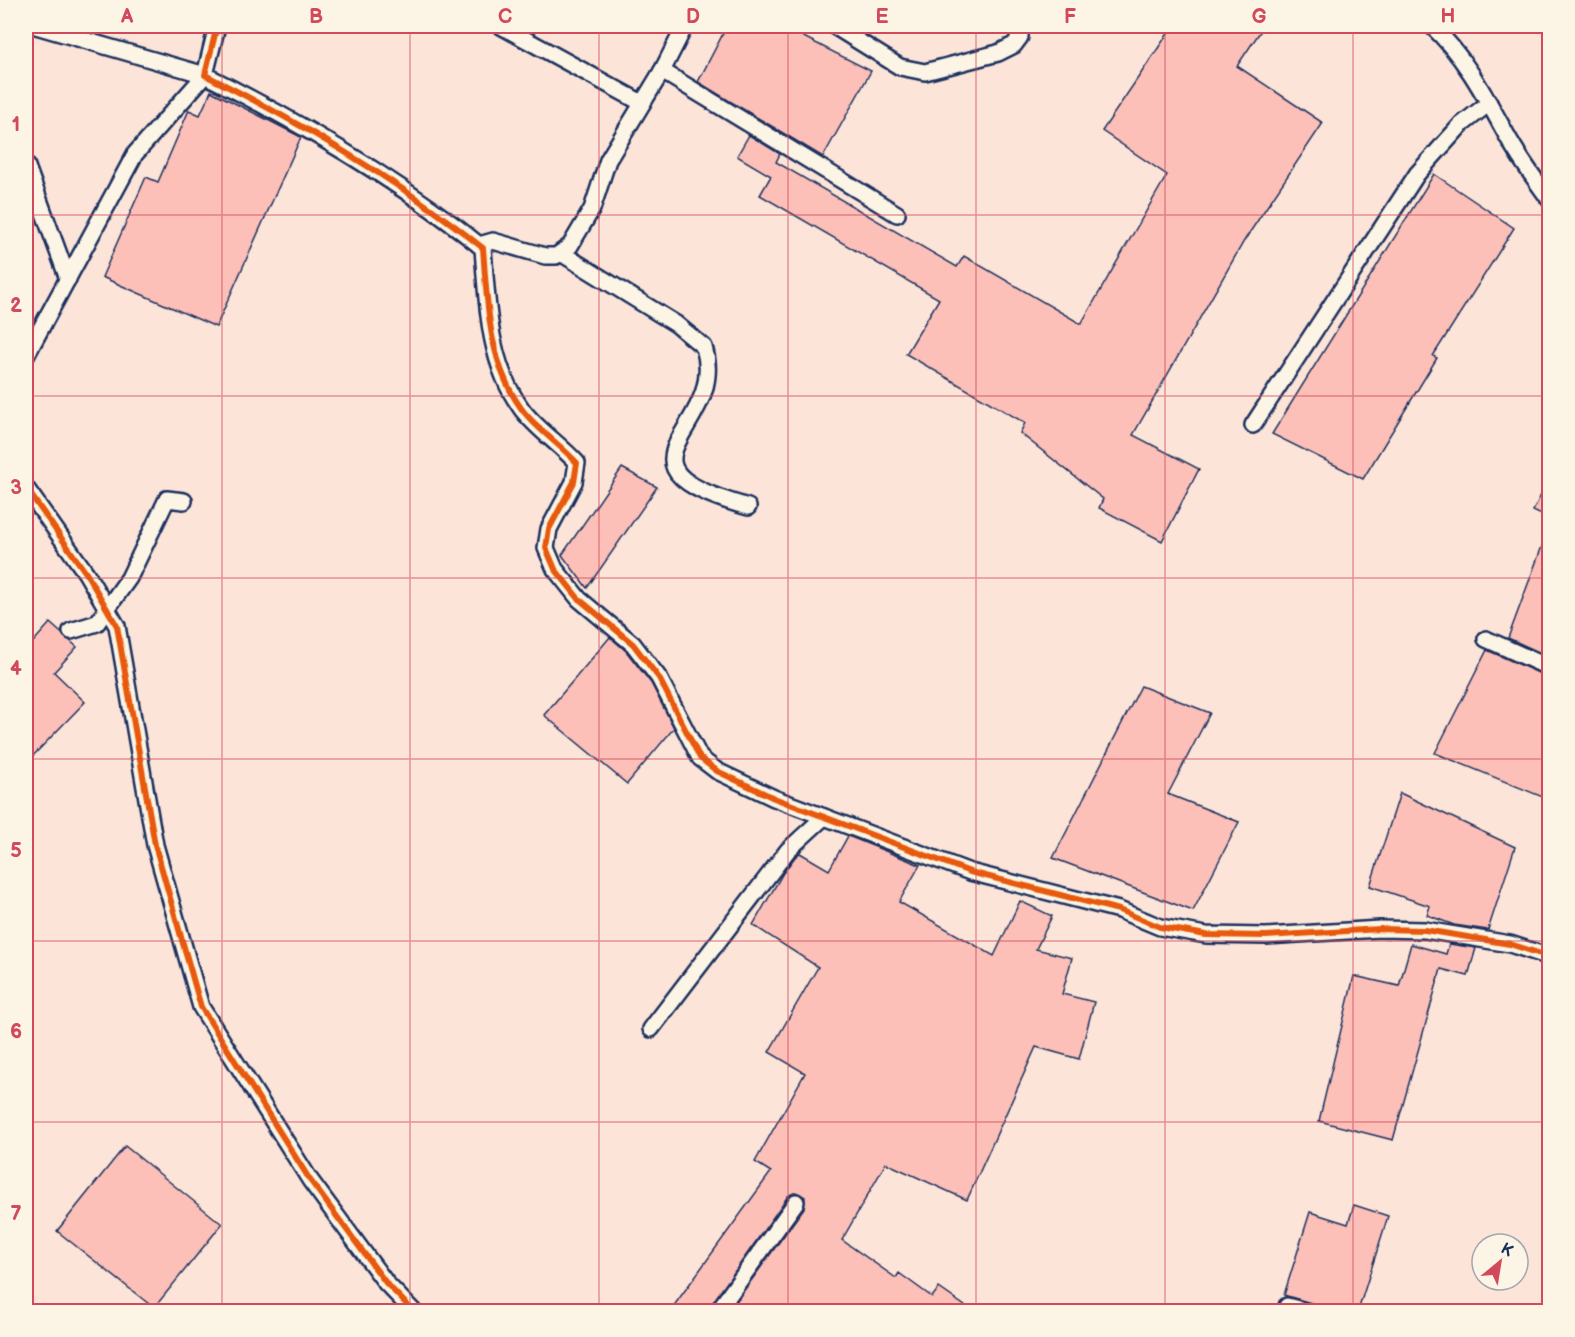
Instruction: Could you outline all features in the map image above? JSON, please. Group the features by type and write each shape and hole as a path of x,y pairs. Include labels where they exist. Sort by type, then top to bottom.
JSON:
{"street":[{"path":"36,26 205,75 289,117 354,156 483,248 494,344 506,380 522,409 577,463 574,482 549,529 546,548 555,569 579,599 633,644 658,678 700,758 717,771 774,798 970,872 1119,910 1160,927 1206,935 1266,936 1380,929 1425,930 1510,944 1550,957"},
{"path":"26,356 135,154 205,75 217,26"},
{"path":"501,26 642,103"},
{"path":"479,245 494,241 545,256 561,253 570,246 592,209 608,160 662,71 685,26"},
{"path":"834,26 900,67 924,72 998,53 1014,45 1020,37 1019,27"},
{"path":"1432,26 1452,44 1512,144 1550,200"},
{"path":"662,71 897,214"},
{"path":"1253,425 1417,174 1460,126 1489,103"},
{"path":"26,166 68,279"},
{"path":"561,253 676,324 704,347 706,376 698,407 675,448 673,466 676,475 692,487 712,497 748,507"},
{"path":"26,488 86,573 117,626 155,844 201,1007 310,1180 386,1283 414,1311"},
{"path":"71,631 97,623 129,578 167,499 184,501"},
{"path":"1486,639 1550,668"},
{"path":"651,1029 788,850 824,817"},
{"path":"717,1311 796,1202"},
{"path":"1287,1306 1310,1311"}],"building":[{"path":"727,26 782,26 871,71 823,157 698,82"},
{"path":"1173,26 1264,26 1237,66 1323,123 1244,241 1133,435 1199,469 1162,541 1099,508 1103,499 1020,433 1025,423 906,354 939,299 760,195 771,176 737,156 749,135 780,154 776,162 957,267 964,256 1081,324 1167,175 1102,131"},
{"path":"211,91 301,137 216,327 102,277 146,177 158,182 189,110 200,115"},
{"path":"1434,174 1514,228 1433,356 1437,358 1363,479 1272,434"},
{"path":"622,468 657,487 587,588 562,555"},
{"path":"1550,477 1550,519 1533,511"},
{"path":"1548,530 1550,531 1550,657 1508,638"},
{"path":"50,623 77,647 54,672 85,702 26,763 26,650"},
{"path":"610,637 626,651 651,683 674,728 627,784 544,715"},
{"path":"1487,650 1550,678 1550,800 1435,753"},
{"path":"1141,686 1210,713 1168,794 1239,822 1193,911 1053,858"},
{"path":"1400,793 1515,847 1488,930 1454,925 1427,915 1430,906 1370,886"},
{"path":"848,836 920,865 899,902 994,956 1020,901 1052,916 1036,949 1072,958 1062,994 1094,1002 1079,1059 1036,1047 967,1200 886,1163 842,1240 896,1278 899,1273 932,1297 939,1288 972,1311 729,1311 804,1208 805,1197 796,1192 788,1196 707,1311 670,1311 771,1172 755,1162 805,1073 769,1052 818,967 753,925 783,873 795,857 800,853 829,870"},
{"path":"1411,944 1446,954 1449,944 1476,948 1468,976 1441,969 1393,1140 1319,1121 1354,976 1399,986"},
{"path":"125,1146 222,1224 154,1308 57,1231"},
{"path":"1354,1205 1388,1216 1358,1311 1335,1311 1284,1295 1310,1212 1348,1224"}],"cycle path":[{"path":"217,26 205,75 278,113 348,154 417,199 483,248 491,331 510,390 527,415 577,463 574,482 549,529 546,548 555,569 579,599 633,644 659,678 700,758 717,771 774,798 970,872 1119,910 1160,927 1206,935 1266,936 1380,929 1425,930 1510,944 1550,957"},
{"path":"26,488 86,573 117,626 155,845 201,1007 310,1180 386,1283 414,1312"}]}
